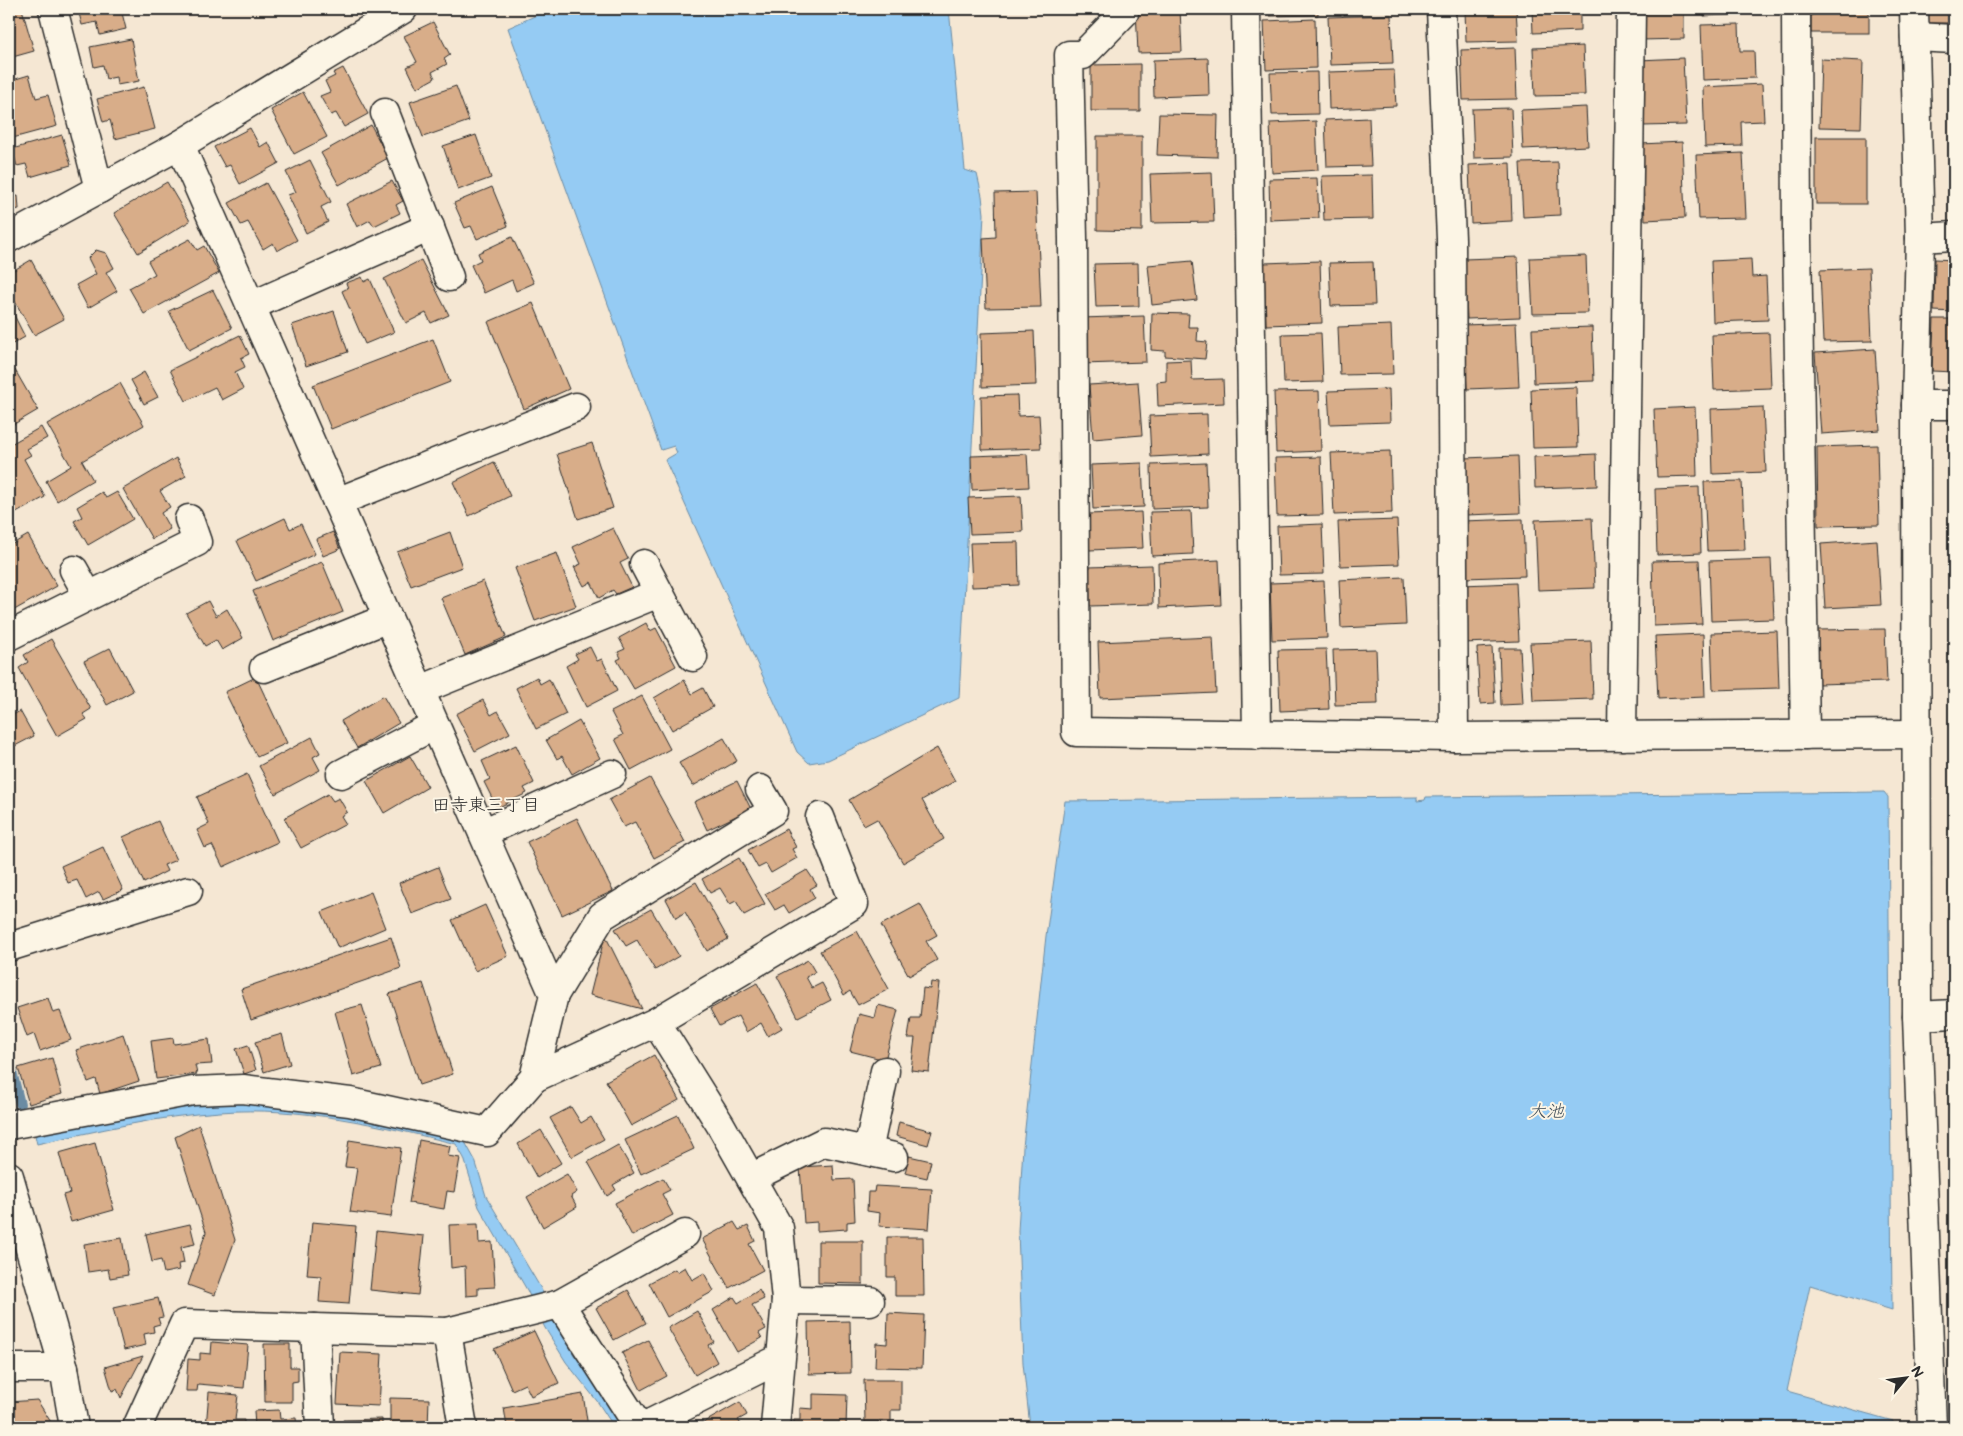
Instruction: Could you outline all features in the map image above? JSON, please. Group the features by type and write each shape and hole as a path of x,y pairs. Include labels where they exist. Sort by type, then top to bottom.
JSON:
{"street":[{"path":"53,9 99,189"},
{"path":"9,238 180,145 403,9"},
{"path":"1124,9 1124,13 1082,55 1069,55 1073,249 1076,732 1454,737 1917,734"},
{"path":"1246,9 1257,735"},
{"path":"1441,9 1451,239 1454,737"},
{"path":"1622,736 1631,9"},
{"path":"1796,9 1797,238 1805,735"},
{"path":"1914,9 1920,238 1916,405 1918,1016 1932,1427"},
{"path":"1915,37 1954,39"},
{"path":"385,113 450,277"},
{"path":"180,145 554,994"},
{"path":"251,306 430,226"},
{"path":"1920,238 1954,236"},
{"path":"1916,405 1954,405"},
{"path":"337,502 576,407"},
{"path":"9,636 88,594 197,542 188,518"},
{"path":"644,564 693,657"},
{"path":"74,570 88,594"},
{"path":"420,690 659,593"},
{"path":"264,668 388,618"},
{"path":"341,774 435,725"},
{"path":"483,833 612,774"},
{"path":"534,1078 554,994 602,916 773,811 760,788"},
{"path":"9,1125 193,1091 243,1089 350,1102 487,1132 534,1078 656,1022 854,904 820,818"},
{"path":"9,947 188,892"},
{"path":"1918,1016 1954,1014"},
{"path":"656,1022 720,1124 779,1228 786,1300 775,1427"},
{"path":"868,1151 887,1072"},
{"path":"751,1178 824,1142 894,1158"},
{"path":"11,1194 64,1368 74,1427"},
{"path":"137,1427 184,1324 447,1332 560,1304 685,1234"},
{"path":"786,1300 870,1301"},
{"path":"560,1304 641,1427 780,1359"},
{"path":"316,1328 320,1427"},
{"path":"447,1332 463,1427"},
{"path":"9,1368 64,1368"}],"water":[{"path":"550,9 949,9 965,170 977,174 984,214 959,698 828,760 809,763 797,752 665,460 677,453 674,446 661,450 508,28"},
{"name":"大池","path":"1884,792 1888,797 1892,1310 1810,1285 1787,1391 1893,1421 1893,1427 1030,1427 1023,1363 1018,1231 1023,1147 1046,936 1065,801 1417,797 1417,801 1425,800 1426,797"},
{"path":"271,1098 461,1135 475,1160 486,1196 540,1287 574,1355 606,1393 629,1427 614,1427 597,1401 566,1362 545,1328 527,1290 479,1207 464,1158 456,1144 369,1124 309,1114 250,1111 174,1117 37,1144 34,1131 164,1105"}],"building":[{"path":"9,9 22,9 34,51 9,58"},
{"path":"78,9 121,9 126,29 100,35 97,22 82,25"},
{"path":"1136,9 1180,9 1182,52 1138,53"},
{"path":"1270,9 1318,9 1318,15 1270,16"},
{"path":"1465,9 1516,9 1518,41 1466,42"},
{"path":"1532,9 1580,9 1580,31 1533,33"},
{"path":"1640,9 1684,9 1684,39 1641,40"},
{"path":"1704,9 1753,9 1753,14 1704,16"},
{"path":"1811,9 1869,9 1869,33 1811,33"},
{"path":"1926,9 1954,9 1954,23 1926,23"},
{"path":"1391,15 1393,63 1330,65 1328,17"},
{"path":"1315,19 1316,68 1266,70 1264,21"},
{"path":"433,22 450,55 444,59 447,64 432,72 435,78 417,88 407,67 417,62 404,36"},
{"path":"1739,24 1740,51 1754,51 1755,78 1703,80 1701,25"},
{"path":"131,39 139,81 117,85 116,77 106,79 103,65 94,67 90,47"},
{"path":"1583,46 1585,95 1535,96 1533,48"},
{"path":"1515,48 1517,99 1463,100 1461,50"},
{"path":"1208,58 1209,95 1154,97 1153,60"},
{"path":"1683,58 1686,125 1642,126 1639,60"},
{"path":"1821,59 1863,61 1861,128 1819,127"},
{"path":"1140,64 1140,111 1091,111 1091,65"},
{"path":"343,68 368,114 344,127 336,113 331,115 320,96 330,92 325,81 335,76 333,73"},
{"path":"1394,70 1396,106 1329,109 1328,72"},
{"path":"1317,72 1318,114 1272,115 1270,73"},
{"path":"29,75 36,98 48,95 57,126 9,139 9,81"},
{"path":"1762,84 1764,121 1741,122 1742,146 1705,147 1703,87"},
{"path":"456,86 469,121 423,137 410,102"},
{"path":"144,87 155,129 115,139 110,120 103,122 97,99"},
{"path":"303,92 327,137 294,154 271,110"},
{"path":"1586,107 1588,146 1523,149 1521,110"},
{"path":"1511,108 1513,157 1474,158 1472,109"},
{"path":"1159,114 1218,115 1217,157 1157,155"},
{"path":"1369,118 1371,166 1327,167 1325,120"},
{"path":"1316,121 1318,170 1272,173 1270,123"},
{"path":"371,125 388,158 339,185 321,153"},
{"path":"250,128 260,147 268,142 279,163 240,184 230,165 225,167 214,147"},
{"path":"62,135 71,165 30,177 26,164 17,166 12,149"},
{"path":"476,135 491,178 458,190 443,146"},
{"path":"1097,136 1142,136 1142,231 1097,230"},
{"path":"1816,137 1866,137 1866,204 1816,204"},
{"path":"1682,142 1685,218 1645,220 1641,144"},
{"path":"1743,153 1746,218 1699,219 1696,155"},
{"path":"310,160 331,202 321,207 328,222 306,233 288,195 296,192 286,172"},
{"path":"1558,162 1560,215 1523,217 1520,163"},
{"path":"1510,163 1512,221 1471,223 1469,165"},
{"path":"1212,172 1214,222 1152,223 1150,174"},
{"path":"1372,175 1373,219 1324,220 1322,176"},
{"path":"1317,178 1319,218 1270,220 1269,179"},
{"path":"392,181 403,201 396,205 400,213 374,226 370,220 357,227 346,204"},
{"path":"167,182 190,221 138,253 114,213"},
{"path":"266,183 297,240 277,251 273,243 263,249 248,222 241,225 229,203"},
{"path":"9,184 10,197 18,196 19,209 9,211"},
{"path":"492,187 508,226 477,239 471,226 465,228 454,203"},
{"path":"1036,192 1041,307 986,308 983,238 996,237 995,193"},
{"path":"512,237 534,283 516,291 512,280 484,293 471,265 481,260 478,253"},
{"path":"190,239 197,250 204,246 219,273 144,314 129,288 155,274 148,261"},
{"path":"96,250 106,253 114,268 106,272 117,291 88,308 76,285 96,274 88,258"},
{"path":"1586,256 1588,313 1533,314 1530,258"},
{"path":"1518,257 1520,317 1467,319 1464,259"},
{"path":"1751,259 1752,277 1766,276 1768,320 1713,322 1711,261"},
{"path":"1935,259 1954,260 1954,312 1934,311"},
{"path":"31,260 64,319 34,335 9,291 9,273"},
{"path":"421,260 449,315 431,323 426,313 406,323 384,279"},
{"path":"1192,261 1197,300 1152,305 1148,265"},
{"path":"1320,261 1322,323 1266,325 1264,263"},
{"path":"1373,262 1375,305 1331,306 1329,263"},
{"path":"1138,263 1139,306 1096,307 1094,264"},
{"path":"1869,268 1872,341 1823,342 1820,270"},
{"path":"362,277 364,282 370,279 394,332 365,344 342,291 348,288 346,283"},
{"path":"213,290 232,328 189,350 169,311"},
{"path":"533,303 569,389 524,409 488,322"},
{"path":"9,305 25,337 9,346"},
{"path":"334,311 348,352 306,366 292,325"},
{"path":"1152,313 1189,314 1188,327 1198,327 1197,341 1207,342 1205,359 1165,356 1165,351 1151,350"},
{"path":"1144,316 1146,362 1082,364 1081,318"},
{"path":"1934,319 1954,319 1954,372 1932,371"},
{"path":"1516,323 1519,387 1467,389 1464,325"},
{"path":"1391,325 1393,374 1340,375 1338,327"},
{"path":"1592,327 1594,381 1534,383 1532,329"},
{"path":"1034,331 1036,385 982,387 981,333"},
{"path":"1321,333 1323,382 1284,383 1282,334"},
{"path":"1769,333 1771,388 1714,390 1712,335"},
{"path":"240,335 249,354 241,358 245,367 235,372 243,389 222,400 215,387 186,401 170,370"},
{"path":"433,339 450,382 331,429 313,385"},
{"path":"1875,349 1880,430 1821,434 1815,353"},
{"path":"1191,360 1192,380 1223,379 1224,403 1158,406 1157,382 1166,381 1166,361"},
{"path":"15,370 38,410 9,427 9,374"},
{"path":"144,372 158,397 144,404 131,380"},
{"path":"1138,382 1142,435 1093,439 1089,385"},
{"path":"120,383 144,425 82,461 93,480 57,501 46,481 71,466 47,424"},
{"path":"1576,387 1578,447 1533,448 1531,389"},
{"path":"1389,389 1390,422 1330,424 1328,391"},
{"path":"1319,391 1321,451 1276,453 1274,392"},
{"path":"1017,395 1018,416 1039,415 1041,448 982,450 981,396"},
{"path":"1695,407 1697,476 1657,477 1654,409"},
{"path":"1763,407 1766,472 1713,474 1711,409"},
{"path":"1207,414 1208,454 1151,457 1149,416"},
{"path":"41,427 47,438 27,449 31,455 24,459 45,497 9,517 9,445"},
{"path":"592,443 613,508 578,519 557,454"},
{"path":"1877,445 1879,525 1818,526 1817,447"},
{"path":"1390,451 1392,513 1334,515 1331,453"},
{"path":"1027,454 1029,487 972,490 971,456"},
{"path":"1596,454 1597,486 1535,488 1534,457"},
{"path":"1518,456 1520,513 1466,515 1464,458"},
{"path":"1321,457 1323,515 1277,516 1275,458"},
{"path":"176,458 186,476 160,491 170,507 161,513 170,529 152,539 123,489"},
{"path":"494,462 510,496 469,516 453,482"},
{"path":"1948,462 1954,462 1954,502 1952,502"},
{"path":"1142,463 1144,507 1093,509 1091,465"},
{"path":"1206,463 1208,507 1152,509 1151,465"},
{"path":"1742,481 1745,550 1707,551 1704,482"},
{"path":"1699,487 1701,553 1657,555 1655,489"},
{"path":"102,492 106,498 117,492 133,519 88,545 74,521 82,517 77,507"},
{"path":"1021,496 1023,532 970,534 968,498"},
{"path":"1191,511 1193,554 1152,556 1150,512"},
{"path":"1141,512 1143,548 1089,550 1088,514"},
{"path":"285,518 290,529 301,524 315,554 256,581 237,541"},
{"path":"1592,518 1595,588 1538,590 1535,520"},
{"path":"1523,519 1525,576 1465,578 1462,521"},
{"path":"1397,520 1399,564 1340,566 1338,522"},
{"path":"1322,524 1324,574 1279,575 1277,526"},
{"path":"613,528 628,559 620,563 632,587 616,594 613,590 599,598 591,582 584,586 574,567 581,564 573,547"},
{"path":"333,532 340,549 323,556 316,539"},
{"path":"450,532 462,567 411,586 397,552"},
{"path":"28,535 57,586 9,613 9,546"},
{"path":"1877,540 1881,605 1825,608 1821,544"},
{"path":"1018,542 1019,585 972,587 970,543"},
{"path":"557,553 576,606 535,621 515,568"},
{"path":"1771,559 1774,619 1711,621 1709,561"},
{"path":"1219,560 1221,605 1159,608 1158,563"},
{"path":"1699,560 1702,624 1654,626 1652,561"},
{"path":"322,562 343,612 273,641 253,591"},
{"path":"1152,565 1153,604 1090,606 1089,567"},
{"path":"1404,577 1406,625 1341,628 1339,580"},
{"path":"483,581 506,637 465,655 441,598"},
{"path":"1324,581 1327,638 1272,640 1270,583"},
{"path":"1516,583 1519,641 1463,643 1461,585"},
{"path":"208,601 216,616 227,609 243,638 222,650 216,640 205,646 186,613"},
{"path":"646,623 650,631 656,628 676,666 634,689 617,660 621,658 618,652 625,649 619,638"},
{"path":"1885,629 1887,682 1818,684 1817,630"},
{"path":"1777,631 1779,688 1713,690 1711,633"},
{"path":"1703,634 1705,697 1658,699 1655,636"},
{"path":"1213,637 1216,693 1100,698 1098,642"},
{"path":"51,639 91,709 83,714 87,719 57,736 19,668 28,662 24,655"},
{"path":"1591,641 1593,699 1533,701 1530,643"},
{"path":"590,647 597,661 602,659 617,691 586,707 566,666 578,659 575,654"},
{"path":"1492,647 1495,703 1480,704 1477,648"},
{"path":"110,648 133,691 107,705 84,661"},
{"path":"1499,648 1520,648 1523,704 1501,705"},
{"path":"1326,649 1329,709 1280,711 1278,650"},
{"path":"1376,649 1378,704 1335,705 1333,650"},
{"path":"256,677 287,743 257,757 225,692"},
{"path":"537,677 540,684 549,679 566,714 536,729 516,688"},
{"path":"684,680 692,694 703,688 713,707 672,730 654,698"},
{"path":"383,696 399,723 357,748 341,721"},
{"path":"642,696 670,749 631,770 615,739 623,735 611,712"},
{"path":"483,700 491,715 498,711 510,733 475,751 456,714"},
{"path":"20,711 34,736 9,749 9,717"},
{"path":"579,721 600,758 572,774 562,756 557,759 546,740"},
{"path":"312,737 320,753 313,757 320,770 275,794 259,766"},
{"path":"724,738 737,761 693,786 679,763"},
{"path":"516,745 534,783 524,788 527,793 497,808 484,782 490,779 482,761"},
{"path":"937,748 955,781 922,800 944,839 903,863 877,819 864,826 849,800"},
{"path":"410,756 428,787 384,813 366,781"},
{"path":"247,774 278,842 223,867 212,845 205,848 197,830 209,824 197,797"},
{"path":"650,778 685,842 654,858 635,822 624,827 609,800"},
{"path":"737,781 751,809 707,830 694,802"},
{"path":"328,794 333,801 339,798 347,812 341,816 346,824 301,848 284,818"},
{"path":"577,818 613,891 562,915 527,842"},
{"path":"158,821 176,860 164,865 167,871 144,883 123,837"},
{"path":"786,829 796,847 792,849 797,858 771,873 766,864 758,868 748,850"},
{"path":"103,847 123,890 103,899 99,892 86,899 77,880 68,883 61,866"},
{"path":"739,858 765,904 744,915 736,901 730,904 720,888 710,893 702,879"},
{"path":"438,867 451,899 412,914 399,883"},
{"path":"807,870 817,885 810,889 815,898 789,913 784,905 775,910 765,894"},
{"path":"696,882 728,939 707,951 685,912 676,918 666,899"},
{"path":"371,892 385,928 338,948 322,912"},
{"path":"920,904 937,935 926,941 937,960 909,976 881,925"},
{"path":"485,905 508,956 475,971 452,920"},
{"path":"651,909 679,956 655,970 637,940 626,946 615,929"},
{"path":"857,931 889,989 858,1005 850,991 844,995 820,951"},
{"path":"605,935 642,1009 590,995"},
{"path":"391,937 401,968 251,1020 241,989"},
{"path":"808,960 815,972 806,977 812,988 822,983 831,1000 798,1017 777,976"},
{"path":"931,982 939,983 929,1072 911,1070 915,1038 908,1038 911,1018 920,1018 923,988 930,989"},
{"path":"423,983 453,1074 419,1085 389,994"},
{"path":"757,983 782,1028 768,1036 761,1023 746,1032 738,1016 719,1026 710,1009"},
{"path":"48,998 53,1013 60,1011 71,1040 40,1051 34,1034 27,1037 17,1008"},
{"path":"362,1005 381,1068 353,1076 335,1012"},
{"path":"878,1005 898,1010 885,1060 850,1051 859,1014 875,1018"},
{"path":"123,1034 139,1081 100,1094 96,1079 88,1082 76,1050"},
{"path":"282,1034 290,1064 264,1072 255,1042"},
{"path":"173,1038 174,1044 209,1039 212,1064 195,1065 197,1074 156,1079 151,1041"},
{"path":"248,1045 256,1070 244,1074 236,1049"},
{"path":"654,1055 679,1100 631,1126 606,1081"},
{"path":"52,1058 62,1094 29,1104 18,1068"},
{"path":"571,1107 581,1123 591,1117 604,1139 572,1157 550,1118"},
{"path":"678,1115 694,1149 641,1174 625,1140"},
{"path":"899,1122 932,1131 928,1145 896,1136"},
{"path":"199,1125 235,1240 215,1295 188,1285 206,1232 175,1137"},
{"path":"541,1130 561,1163 537,1178 518,1144"},
{"path":"349,1140 401,1148 391,1217 350,1212 357,1168 345,1167"},
{"path":"419,1140 450,1146 448,1156 460,1158 454,1192 447,1191 444,1209 409,1203"},
{"path":"95,1143 114,1210 71,1222 63,1195 70,1193 59,1153"},
{"path":"618,1145 634,1173 613,1185 616,1190 607,1196 588,1162"},
{"path":"909,1156 931,1161 927,1178 905,1173"},
{"path":"833,1165 834,1180 853,1179 855,1221 847,1222 847,1229 817,1231 817,1222 804,1223 800,1167"},
{"path":"567,1174 577,1192 571,1196 577,1207 543,1227 527,1197"},
{"path":"663,1178 670,1190 662,1194 673,1215 632,1236 615,1203"},
{"path":"875,1186 932,1189 929,1229 879,1226 880,1213 867,1211 868,1192 874,1192"},
{"path":"312,1222 356,1226 349,1304 319,1302 321,1276 307,1275"},
{"path":"734,1222 739,1230 748,1226 755,1241 749,1244 763,1270 729,1288 702,1239"},
{"path":"190,1224 195,1244 181,1247 184,1263 178,1264 179,1270 164,1273 161,1260 152,1262 146,1234"},
{"path":"478,1224 479,1243 492,1242 495,1287 478,1288 478,1295 466,1296 465,1266 451,1268 449,1225"},
{"path":"376,1231 424,1236 418,1295 370,1290"},
{"path":"887,1237 923,1237 924,1296 895,1296 895,1277 887,1277"},
{"path":"122,1238 128,1275 110,1278 108,1269 88,1272 84,1244"},
{"path":"818,1241 863,1241 863,1284 818,1283"},
{"path":"685,1267 692,1280 704,1273 714,1291 667,1317 649,1283 675,1269 677,1272"},
{"path":"10,1284 13,1315 9,1315"},
{"path":"628,1290 646,1323 614,1340 596,1308"},
{"path":"759,1290 764,1299 752,1305 766,1329 759,1333 762,1338 737,1352 713,1310 734,1297 738,1303"},
{"path":"158,1298 163,1317 158,1318 160,1324 153,1326 154,1332 144,1334 146,1345 124,1350 113,1308"},
{"path":"697,1311 714,1342 708,1345 717,1362 695,1375 668,1328"},
{"path":"888,1313 924,1315 922,1368 875,1367 876,1343 887,1344"},
{"path":"850,1321 851,1373 809,1374 808,1322"},
{"path":"534,1331 559,1383 531,1396 525,1384 512,1390 494,1349"},
{"path":"648,1340 667,1376 641,1390 622,1353"},
{"path":"212,1342 248,1345 244,1388 198,1384 197,1391 186,1391 188,1359 200,1360 200,1353 211,1354"},
{"path":"264,1344 290,1344 290,1367 298,1367 298,1381 292,1382 292,1402 265,1402"},
{"path":"340,1352 382,1354 379,1406 337,1404"},
{"path":"143,1356 121,1398 117,1389 112,1391 105,1367"},
{"path":"864,1380 901,1380 901,1410 891,1410 891,1422 865,1422"},
{"path":"209,1392 238,1395 235,1420 244,1420 244,1427 206,1427"},
{"path":"583,1394 588,1427 507,1427 504,1408"},
{"path":"813,1394 847,1395 846,1427 794,1427 794,1420 800,1420 800,1408 813,1409"},
{"path":"390,1398 429,1399 428,1427 390,1427"},
{"path":"37,1400 54,1427 9,1427 9,1402"},
{"path":"740,1402 747,1415 738,1420 743,1427 696,1427"},
{"path":"279,1410 280,1419 296,1418 297,1427 255,1427 254,1411"},
{"path":"382,1419 382,1427 343,1427 343,1420"}],"waterway":[{"path":"9,1059 20,1104"}],"district":[{"name":"田寺東三丁目","path":"486,805"}]}
